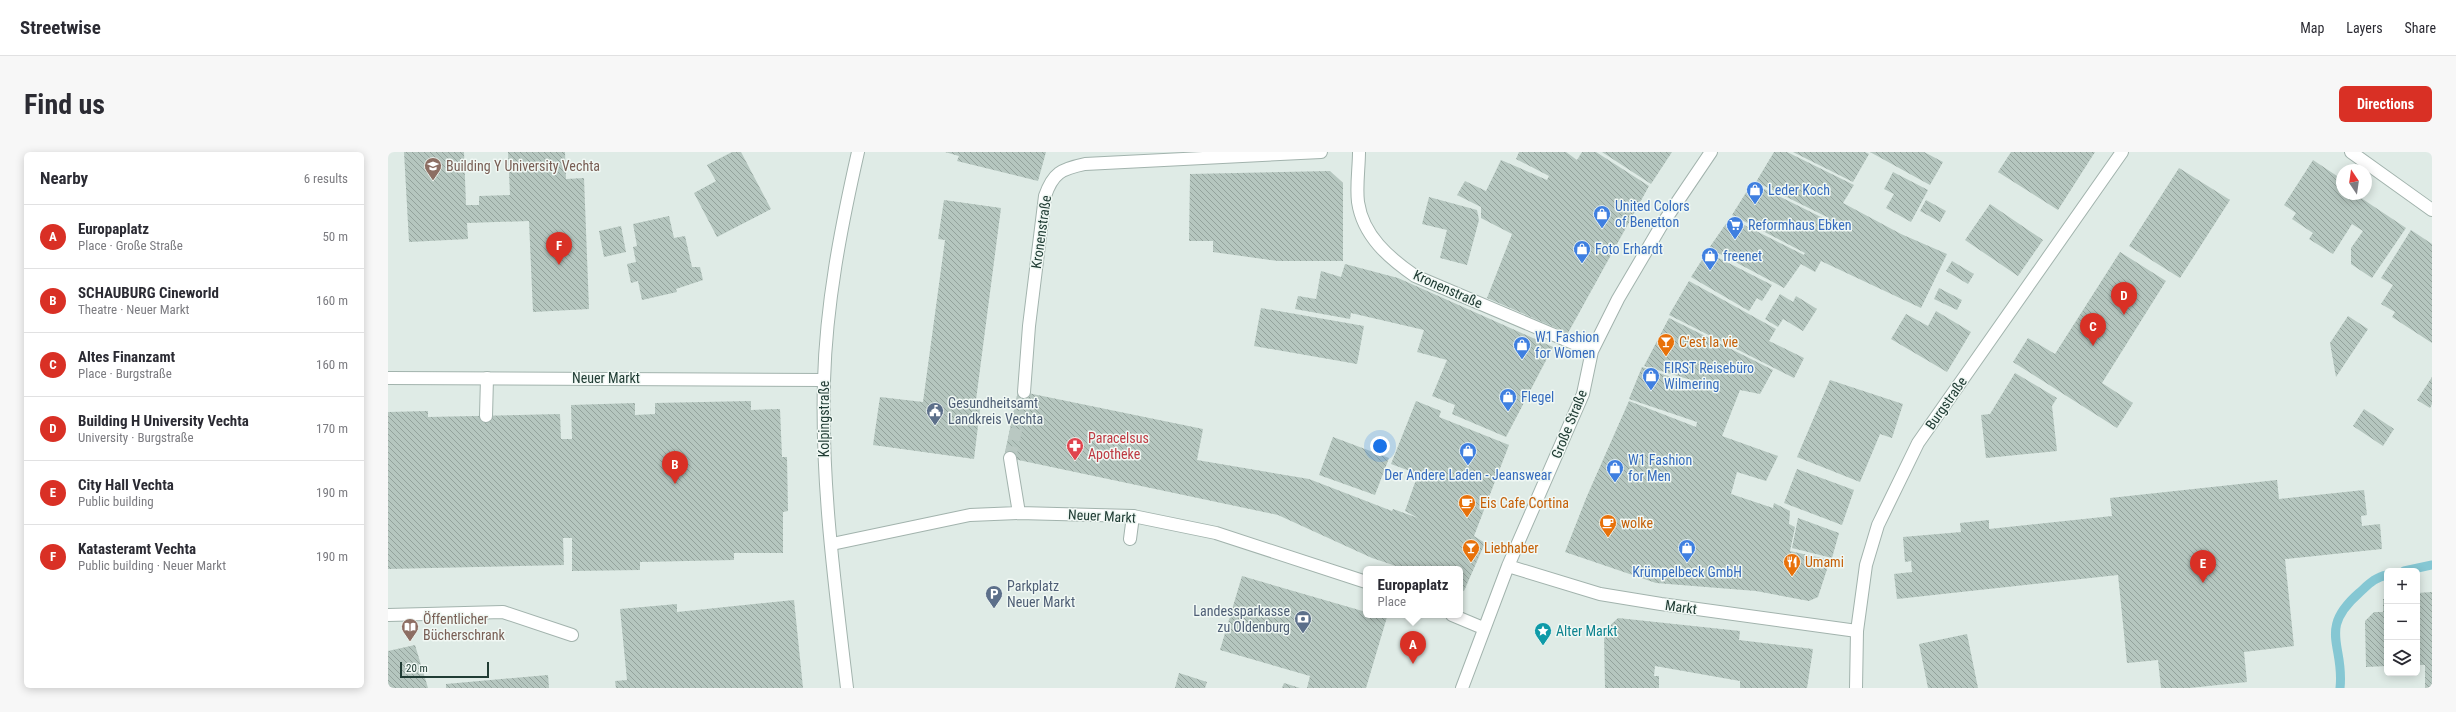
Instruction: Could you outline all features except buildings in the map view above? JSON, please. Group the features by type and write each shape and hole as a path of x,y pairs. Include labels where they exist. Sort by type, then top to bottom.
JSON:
{"street":[{"name":"Kolpingstraße","path":"848,688 824,458 824,380 833,278 858,152"},
{"name":"Kronenstraße","path":"1024,392 1029,326 1045,196 1051,180 1066,168 1085,164 1321,152"},
{"name":"Kronenstraße","path":"1359,152 1358,202 1370,234 1392,260 1415,276 1592,351"},
{"name":"Große Straße","path":"1462,688 1483,628 1508,566 1583,394 1592,351 1618,300 1661,226 1711,152"},
{"name":"Burgstraße","path":"1856,688 1857,631 1866,565 1878,525 1918,443 2122,152"},
{"path":"2351,152 2432,210"},
{"name":"Neuer Markt","path":"388,378 824,380"},
{"path":"486,416 487,378"},
{"path":"1010,458 1019,513"},
{"name":"Neuer Markt","path":"832,544 970,515 1019,513 1133,516 1216,533 1363,581"},
{"path":"1130,538 1133,516"},
{"name":"Markt","path":"1508,566 1600,594 1661,604 1857,631"},
{"path":"388,615 503,612 572,635"},
{"path":"1459,618 1483,628"}],"waterway":[{"path":"2418,568 2432,565"},
{"path":"2340,688 2341,673 2336,638 2336,628 2339,617 2346,606 2365,587 2375,579 2384,576"}],"tunnel":[{"path":"1010,458 1024,392"}],"place":[{"name":"Building Y University Vechta","path":"433,181"},
{"name":"Leder Koch","path":"1755,205"},
{"name":"United Colors of Benetton","path":"1602,229"},
{"name":"Reformhaus Ebken","path":"1735,240"},
{"name":"Foto Erhardt","path":"1582,264"},
{"name":"Katasteramt Vechta","path":"559,265"},
{"name":"freenet","path":"1710,271"},
{"name":"Building H University Vechta","path":"2124,315"},
{"name":"Altes Finanzamt","path":"2093,346"},
{"name":"C'est la vie","path":"1666,357"},
{"name":"W1 Fashion for Women","path":"1522,360"},
{"name":"FIRST Reisebüro Wilmering","path":"1651,391"},
{"name":"Flegel","path":"1508,412"},
{"name":"Gesundheitsamt Landkreis Vechta","path":"935,426"},
{"name":"Paracelsus Apotheke","path":"1075,461"},
{"name":"Der Andere Laden - Jeanswear","path":"1468,466"},
{"name":"W1 Fashion for Men","path":"1615,483"},
{"name":"SCHAUBURG Cineworld","path":"675,484"},
{"name":"Eis Cafe Cortina","path":"1467,518"},
{"name":"wolke","path":"1608,538"},
{"name":"Liebhaber","path":"1471,563"},
{"name":"Krümpelbeck GmbH","path":"1687,563"},
{"name":"Umami","path":"1792,577"},
{"name":"City Hall Vechta","path":"2203,583"},
{"name":"Parkplatz Neuer Markt","path":"994,609"},
{"name":"Landessparkasse zu Oldenburg","path":"1303,634"},
{"name":"Öffentlicher Bücherschrank","path":"410,642"},
{"name":"Alter Markt","path":"1543,646"},
{"name":"Europaplatz","path":"1413,664"}]}
